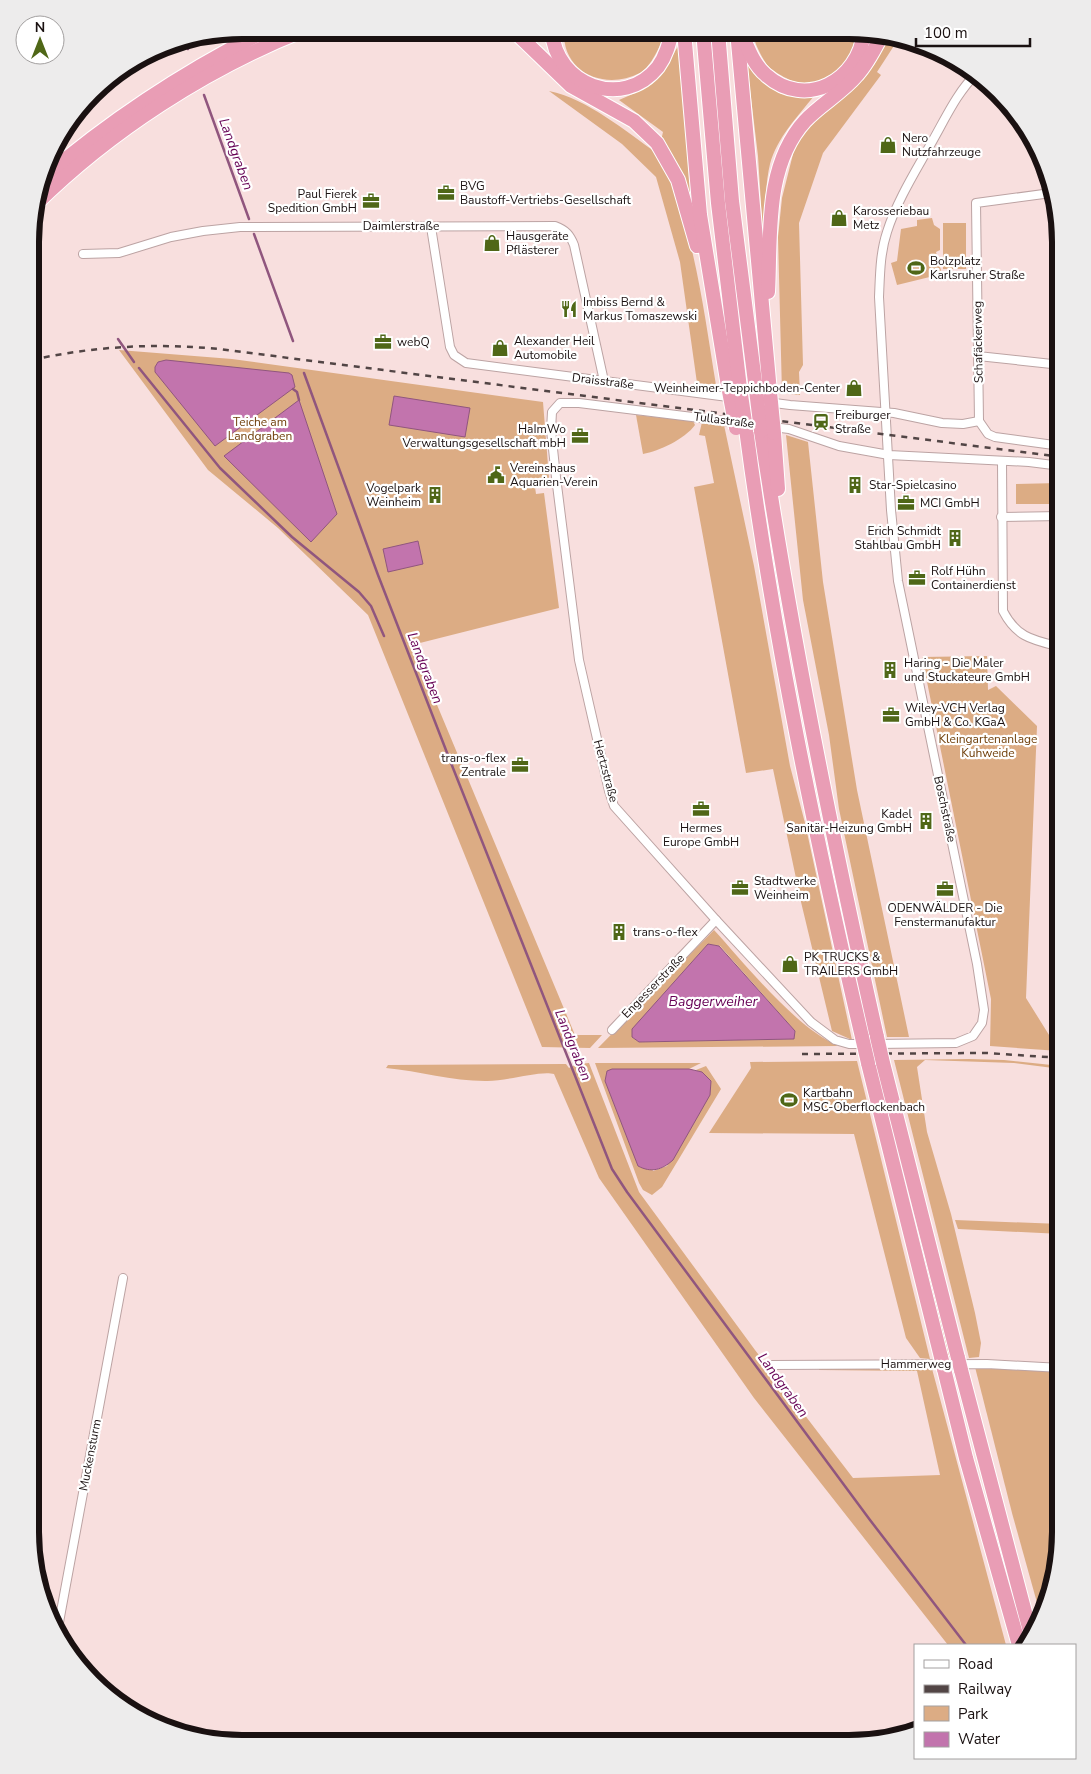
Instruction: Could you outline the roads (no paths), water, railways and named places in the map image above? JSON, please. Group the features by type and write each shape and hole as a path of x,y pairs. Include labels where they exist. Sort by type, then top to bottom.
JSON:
{"highway":[{"path":"52,171 81,146 144,100 209,60 250,39"},
{"path":"44,197 90,156 177,95 232,64 284,39"},
{"path":"522,39 579,92 634,121 651,136 663,151 683,194 734,387 806,782 868,1063 942,1363 1019,1644"},
{"path":"554,39 556,52 570,74 584,84 609,90 633,86 654,72 664,58 670,39"},
{"path":"685,39 700,215 713,302"},
{"path":"704,39 734,387"},
{"path":"719,39 732,200 756,390 768,432"},
{"path":"738,39 750,190 766,333 770,392 768,432 780,552 822,778 883,1063 959,1364 1029,1627"},
{"path":"744,39 752,58 767,76 788,87 804,90 828,85 843,76 858,56 862,39"},
{"path":"766,333 773,204 784,156 792,139 806,120 856,77 878,41"}],"street":[{"path":"889,455 879,297 880,266 886,233 919,166 949,112 970,79"},
{"name":"Schafäckerweg","path":"979,421 976,203 1046,194"},
{"name":"Daimlerstraße","path":"83,254 119,253 179,236 240,228 549,225 564,230 571,236 604,381"},
{"name":"Draisstraße","path":"431,227 450,347 459,360 466,363 790,405 886,412 942,423 963,424 979,421"},
{"path":"978,356 1052,364"},
{"name":"Tullastraße","path":"556,406 566,402 579,403 789,429 839,446 889,455 1002,460 1052,465"},
{"name":"Hertzstraße","path":"556,406 552,412 551,430 578,651 609,791 619,813 811,1022 828,1037 849,1044"},
{"path":"979,421 988,434 995,437 1052,445"},
{"name":"Boschstraße","path":"849,1044 962,1042 973,1036 980,1028 984,1010 977,964 898,581 891,519 889,455"},
{"path":"1002,460 1003,611 1011,626 1025,636 1052,644"},
{"path":"1001,516 1052,516"},
{"name":"Engesserstraße","path":"612,1030 716,920"},
{"name":"Muckensturm","path":"59,1621 123,1278"},
{"name":"Hammerweg","path":"770,1365 987,1364 1052,1368"}],"water":[{"path":"166,360 289,373 292,375 295,387 215,446 155,372 158,362"},
{"path":"394,396 470,408 465,437 389,425"},
{"path":"299,400 337,514 311,542 224,456"},
{"path":"418,541 423,564 388,572 383,549"},
{"name":"Baggerweiher","path":"708,944 719,946 795,1031 794,1039 639,1042 632,1037 632,1029"},
{"path":"612,1069 689,1069 702,1072 711,1081 710,1095 673,1160 665,1166 652,1170 638,1166 605,1081 607,1071"}],"waterway":[{"name":"Landgraben","path":"204,95 249,219"},
{"name":"Landgraben","path":"254,234 293,341"},
{"path":"118,339 134,362"},
{"path":"139,368 220,468 292,537 359,592 371,606 384,636"},
{"name":"Landgraben","path":"304,373 378,575 612,1169 627,1192 870,1520 965,1644"},
{"path":"293,389 297,392 299,400"}],"railway":[{"path":"39,358 125,347 172,346 219,349 1052,456"},
{"path":"802,1054 987,1053 1052,1057"}],"place":[{"name":"Nero Nutzfahrzeuge","path":"888,145"},
{"name":"BVG Baustoff-Vertriebs-Gesellschaft","path":"446,193"},
{"name":"Paul Fierek Spedition GmbH","path":"371,201"},
{"name":"Karosseriebau Metz","path":"839,218"},
{"name":"Hausgeräte Pflästerer","path":"492,243"},
{"name":"Bolzplatz Karlsruher Straße","path":"916,268"},
{"name":"Imbiss Bernd & Markus Tomaszewski","path":"569,309"},
{"name":"webQ","path":"383,342"},
{"name":"Alexander Heil Automobile","path":"500,348"},
{"name":"Weinheimer-Teppichboden-Center","path":"854,388"},
{"name":"Freiburger Straße","path":"821,422"},
{"name":"HaImWo Verwaltungsgesellschaft mbH","path":"580,436"},
{"name":"Vereinshaus Aquarien-Verein","path":"496,475"},
{"name":"Star-Spielcasino","path":"855,485"},
{"name":"Vogelpark Weinheim","path":"435,495"},
{"name":"MCI GmbH","path":"906,503"},
{"name":"Erich Schmidt Stahlbau GmbH","path":"955,538"},
{"name":"Rolf Hühn Containerdienst","path":"917,578"},
{"name":"Haring - Die Maler und Stuckateure GmbH","path":"890,670"},
{"name":"Wiley-VCH Verlag GmbH & Co. KGaA","path":"891,715"},
{"name":"trans-o-flex Zentrale","path":"520,765"},
{"name":"Hermes Europe GmbH","path":"701,809"},
{"name":"Kadel Sanitär-Heizung GmbH","path":"926,821"},
{"name":"Stadtwerke Weinheim","path":"740,888"},
{"name":"ODENWÄLDER - Die Fenstermanufaktur","path":"945,889"},
{"name":"trans-o-flex","path":"619,932"},
{"name":"PK TRUCKS & TRAILERS GmbH","path":"790,964"},
{"name":"Kartbahn MSC-Oberflockenbach","path":"789,1100"}],"park label":[{"name":"Teiche am Landgraben","path":"260,429"},
{"name":"Kleingartenanlage Kuhweide","path":"988,746"}]}
